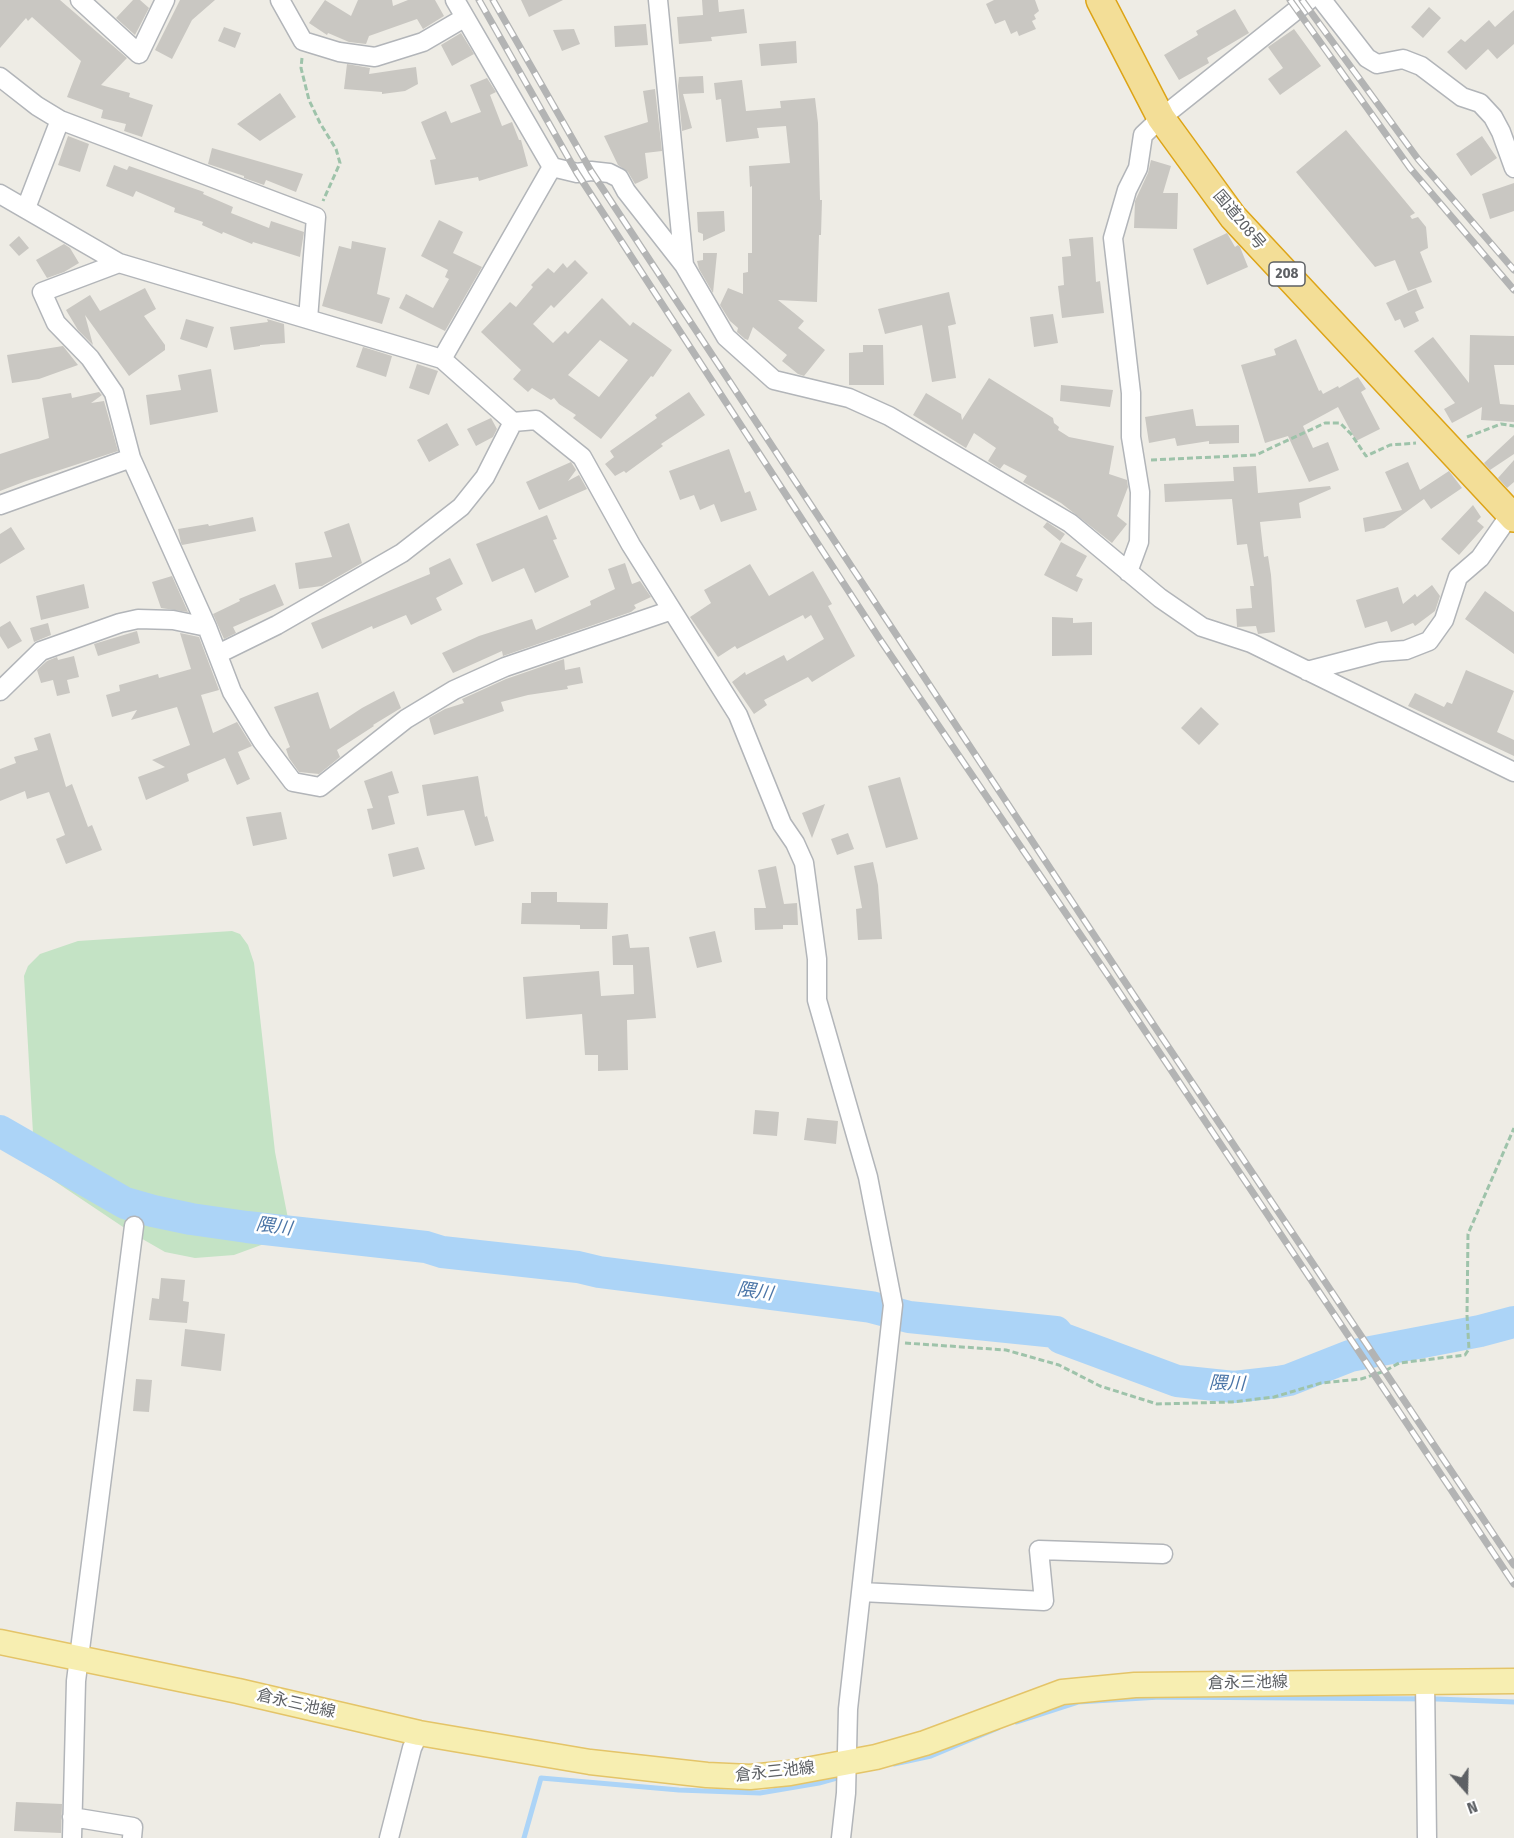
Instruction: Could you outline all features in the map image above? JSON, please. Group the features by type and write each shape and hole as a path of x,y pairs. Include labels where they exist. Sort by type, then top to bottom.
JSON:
{"highway":[{"name":"国道208号","path":"1100,0 1161,118 1233,216 1513,514"}],"main road":[{"name":"倉永三池線","path":"0,1642 238,1690 419,1733 590,1762 707,1775 750,1777 790,1773 847,1762 925,1743 1062,1692 1135,1685 1514,1681"}],"street":[{"path":"81,0 139,54 165,0"},
{"path":"280,0 303,41 339,52 375,57 423,42 465,18"},
{"path":"455,0 552,167 577,172 609,173 619,178 626,191 684,265 726,337 774,380 849,398 889,416 1070,523 1160,598 1202,627 1251,643 1514,772"},
{"path":"658,0 684,265"},
{"path":"1128,572 1139,542 1140,492 1131,437 1131,393 1113,238 1127,190 1138,168 1143,135 1308,0"},
{"path":"1322,0 1366,58 1377,64 1403,59 1421,66 1461,97 1480,104 1493,117 1501,132 1514,168"},
{"path":"0,77 37,106 60,120 316,217 308,319"},
{"path":"27,208 60,120"},
{"path":"442,359 552,167"},
{"path":"0,194 119,263 442,359 513,422 536,420 582,457 631,545 738,716 782,824 795,843 804,864 817,959 817,1000 868,1177 893,1305 848,1709 847,1762 841,1838"},
{"path":"119,263 42,292 56,323 90,358 114,393 131,458 207,627 232,692 262,741 293,782 320,787 406,719 454,690 505,667 672,610"},
{"path":"218,654 277,625 402,553 461,507 485,477 513,422"},
{"path":"0,505 131,458"},
{"path":"1307,672 1380,652 1406,650 1430,641 1443,620 1458,577 1480,558 1513,514"},
{"path":"0,691 41,651 120,623 138,619 173,621 207,627"},
{"path":"72,1838 76,1681 134,1226"},
{"path":"861,1592 1044,1601 1039,1550 1163,1554"},
{"path":"1425,1681 1427,1838"},
{"path":"389,1838 412,1749 419,1733"},
{"path":"72,1817 134,1827 132,1838"}],"path":[{"path":"303,41 301,68 309,100 336,149 340,163 316,217"},
{"path":"1134,461 1256,455 1325,423 1340,423 1366,456 1390,445 1443,441 1467,437 1501,424 1514,426"},
{"path":"888,1341 1006,1350 1059,1365 1100,1386 1157,1404 1233,1402 1274,1397 1321,1383 1361,1378 1385,1371 1399,1363 1465,1354 1469,1349 1468,1234 1514,1128"}],"green space":[{"path":"232,931 240,934 248,945 254,963 275,1152 291,1234 234,1255 195,1258 165,1252 132,1233 35,1168 24,976 28,966 40,954 78,941"}],"building":[{"path":"0,0 60,0 127,58 101,85 130,93 129,97 153,105 142,137 124,131 126,124 101,118 103,110 67,97 81,61 32,17 28,21 26,18 0,48"},
{"path":"133,0 140,0 149,8 135,35 116,18"},
{"path":"180,0 215,0 192,20 172,59 155,50"},
{"path":"325,0 351,16 358,0 392,0 393,6 408,0 435,0 444,16 423,29 417,19 369,36 366,44 349,42 328,33 327,35 309,23"},
{"path":"521,0 563,0 529,17"},
{"path":"702,0 718,0 719,12 744,9 747,33 711,37 712,41 679,44 677,17 703,15"},
{"path":"994,0 1035,0 1039,11 1034,15 1036,19 1032,21 1036,29 1019,36 1017,31 1011,34 1005,20 995,24 986,4"},
{"path":"1429,7 1441,18 1423,38 1411,27"},
{"path":"1235,9 1249,33 1207,58 1209,63 1179,80 1164,55 1198,35 1196,31"},
{"path":"1514,10 1514,44 1497,59 1488,49 1466,70 1447,52 1461,39 1465,42 1489,20 1495,27"},
{"path":"646,24 648,45 615,47 614,26"},
{"path":"224,27 241,33 235,48 218,41"},
{"path":"574,29 580,44 562,51 553,30"},
{"path":"1294,29 1321,66 1280,95 1268,79 1283,68 1268,47"},
{"path":"461,33 474,54 452,66 441,45"},
{"path":"796,41 797,63 761,66 759,44"},
{"path":"347,64 370,68 369,74 416,67 418,84 405,91 382,94 382,92 344,89"},
{"path":"703,76 704,93 683,94 692,128 682,131 679,77"},
{"path":"487,78 496,92 490,95 502,126 512,122 521,140 528,166 479,181 478,177 435,185 430,160 436,159 421,122 446,111 451,123 481,112 470,85"},
{"path":"742,80 746,111 781,108 780,101 815,98 820,200 822,200 817,302 778,300 804,321 798,328 825,350 804,376 782,361 787,355 753,327 748,340 745,339 737,332 738,328 730,321 720,305 728,288 743,294 743,273 748,272 748,253 752,253 752,186 750,187 749,166 790,163 786,126 757,128 759,138 726,142 721,99 716,100 714,83"},
{"path":"655,89 662,151 645,153 648,178 635,184 628,172 618,165 604,136 648,122 643,91"},
{"path":"280,93 296,117 260,141 237,124"},
{"path":"1346,130 1415,213 1410,216 1412,219 1418,217 1426,227 1428,248 1420,252 1432,282 1408,291 1395,260 1375,267 1296,172"},
{"path":"68,136 89,144 80,172 58,165"},
{"path":"1482,136 1497,158 1471,176 1456,154"},
{"path":"212,148 303,174 296,192 266,180 264,185 208,164"},
{"path":"1151,160 1171,166 1163,193 1178,193 1177,229 1134,228 1135,201 1148,173"},
{"path":"114,165 127,170 129,166 204,192 203,194 233,207 231,213 269,228 271,221 304,232 300,257 253,242 252,244 223,232 222,234 202,225 203,222 174,212 175,208 136,191 133,197 106,186"},
{"path":"1514,183 1514,211 1490,219 1482,194"},
{"path":"724,211 725,231 703,241 703,234 698,232 697,212"},
{"path":"439,220 463,232 453,253 482,267 445,331 399,308 406,294 433,308 449,279 445,277 448,270 421,256"},
{"path":"1227,233 1235,247 1238,245 1240,247 1248,267 1207,285 1193,249"},
{"path":"19,236 29,248 19,256 9,245"},
{"path":"1093,237 1096,282 1100,281 1104,313 1062,318 1058,286 1064,285 1062,257 1071,256 1069,239"},
{"path":"352,241 386,248 377,294 390,298 382,324 322,306 339,246 351,249"},
{"path":"64,244 70,248 79,263 47,278 36,260"},
{"path":"703,253 717,253 713,293 697,261 703,260"},
{"path":"575,260 588,273 554,308 551,305 533,324 553,343 565,331 568,334 602,298 630,326 633,322 672,350 653,377 651,376 601,439 573,418 576,415 554,398 551,400 532,388 528,392 513,379 521,370 481,332 510,302 516,307 533,287 531,285 548,268 554,273 563,263 567,268","holes":["600,340 628,360 599,397 568,375"]},
{"path":"145,288 156,309 144,316 165,345 165,350 129,376 85,315 93,345 78,330 66,310 90,295 100,311"},
{"path":"1416,289 1424,308 1415,312 1419,321 1404,328 1400,319 1395,321 1386,303"},
{"path":"949,292 956,324 948,326 956,378 932,382 922,325 885,334 878,309"},
{"path":"1053,314 1058,343 1034,347 1030,317"},
{"path":"186,319 214,327 207,348 180,339"},
{"path":"267,319 284,324 285,343 234,350 230,327 268,322"},
{"path":"1470,335 1514,336 1514,365 1494,365 1500,404 1514,405 1514,422 1481,420 1482,407 1452,423 1444,409 1455,403 1414,351 1433,337 1469,383"},
{"path":"1296,339 1319,391 1321,390 1323,394 1358,377 1366,389 1361,392 1380,429 1356,441 1338,407 1303,426 1313,448 1328,442 1339,470 1309,482 1288,436 1265,443 1241,365 1276,355 1274,349"},
{"path":"863,345 883,345 884,385 849,385 849,353 863,352"},
{"path":"63,346 78,365 39,379 12,383 7,355"},
{"path":"363,347 392,356 386,377 356,367"},
{"path":"417,364 438,371 429,395 409,388"},
{"path":"211,369 218,412 150,425 146,395 181,390 178,375"},
{"path":"989,378 1053,418 1054,423 1059,427 1058,430 1069,437 1114,446 1109,474 1127,480 1128,487 1117,516 1127,524 1112,543 1061,503 1023,482 1027,476 1004,464 1000,469 988,461 996,448 974,433 966,448 913,415 926,393 961,414 962,420"},
{"path":"1061,385 1113,390 1110,407 1060,401"},
{"path":"99,392 102,395 91,403 104,401 118,451 0,491 0,454 49,438 42,398 71,393 72,398"},
{"path":"689,392 705,415 661,444 663,446 626,473 624,471 615,476 605,464 614,457 610,451 657,418 655,415"},
{"path":"1193,409 1196,426 1239,425 1239,443 1209,444 1209,441 1177,446 1175,438 1149,443 1145,417"},
{"path":"491,418 497,429 493,437 476,446 467,429"},
{"path":"447,423 459,445 429,462 417,440"},
{"path":"1514,435 1514,454 1490,470 1484,463"},
{"path":"729,449 745,493 750,491 757,510 721,522 714,504 700,510 694,495 680,500 669,471"},
{"path":"1514,460 1514,482 1507,488 1498,478"},
{"path":"571,462 576,470 568,481 579,475 587,489 539,510 526,482"},
{"path":"1408,462 1420,490 1449,471 1462,488 1431,509 1424,499 1384,528 1365,532 1363,518 1402,510 1385,472"},
{"path":"1256,466 1258,493 1330,486 1331,489 1299,503 1301,518 1260,522 1264,557 1268,556 1271,575 1275,632 1258,634 1256,626 1237,627 1236,609 1252,608 1250,586 1254,586 1247,544 1237,545 1232,499 1165,502 1164,484 1234,481 1233,467"},
{"path":"1473,505 1481,517 1477,521 1484,527 1459,555 1441,539"},
{"path":"547,515 557,539 553,540 569,577 535,593 524,568 492,582 476,544"},
{"path":"253,517 256,531 182,545 181,543 178,529 208,524 209,526"},
{"path":"1047,522 1065,534 1060,541 1043,527"},
{"path":"349,523 362,563 322,586 299,589 295,563 332,557 324,532"},
{"path":"11,527 25,549 0,564 0,534"},
{"path":"1061,542 1087,556 1076,576 1083,579 1077,592 1044,575"},
{"path":"450,558 463,584 436,598 442,610 411,625 406,615 373,629 372,626 322,649 311,623 430,574 429,568"},
{"path":"625,563 632,584 640,581 651,597 634,605 636,608 631,612 503,656 502,651 453,673 442,653 479,636 532,619 536,630 591,605 590,601 615,589 608,569"},
{"path":"750,564 769,596 813,571 832,604 828,606 855,656 812,682 808,677 764,700 767,705 754,714 732,682 745,672 746,675 784,655 787,661 824,639 811,615 805,619 803,615 737,649 735,646 718,657 690,617 711,603 704,590"},
{"path":"172,576 188,612 161,608 152,582"},
{"path":"84,584 89,608 41,620 36,596"},
{"path":"275,584 284,605 233,627 236,633 224,639 213,614 240,601 239,599"},
{"path":"1432,585 1440,596 1435,611 1415,626 1413,623 1391,632 1387,621 1365,628 1356,600 1398,587 1403,604 1415,594 1417,597"},
{"path":"1485,591 1514,612 1514,654 1465,619"},
{"path":"1052,617 1073,618 1073,623 1092,622 1092,655 1052,656"},
{"path":"10,621 22,641 8,649 0,636 0,627"},
{"path":"48,623 51,635 34,642 30,628"},
{"path":"137,631 140,643 98,656 94,644"},
{"path":"180,633 199,637 219,690 201,695 213,733 237,722 252,746 238,752 250,779 237,785 225,758 187,774 189,781 146,800 138,777 165,767 152,760 190,745 177,707 131,720 137,710 112,717 106,695 120,691 119,685 158,674 159,678 191,669"},
{"path":"74,656 79,677 67,680 70,693 57,696 53,680 41,683 37,670 47,661 57,657 58,660"},
{"path":"564,659 565,670 580,667 583,683 567,686 568,689 501,702 504,711 434,735 429,718 445,709 464,703 462,699 506,679"},
{"path":"1466,670 1514,691 1497,732 1514,740 1514,756 1408,706 1415,693 1444,707 1447,702 1452,704"},
{"path":"394,691 401,708 337,750 340,757 319,774 299,772 289,758 286,749 290,747 274,707 318,692 330,729"},
{"path":"1201,707 1219,724 1199,745 1181,728"},
{"path":"50,733 66,787 72,784 88,827 92,825 102,850 66,864 56,839 65,835 49,792 27,799 25,791 0,801 0,769 16,763 14,757 38,750 34,738"},
{"path":"392,771 399,793 388,796 395,824 372,830 367,809 373,808 364,781"},
{"path":"478,776 485,817 487,816 494,841 475,846 464,810 427,816 422,785"},
{"path":"900,777 918,839 886,848 868,786"},
{"path":"825,804 812,838 802,813"},
{"path":"281,812 287,839 253,846 246,817"},
{"path":"848,833 854,849 837,855 831,839"},
{"path":"418,847 425,869 393,877 388,854"},
{"path":"873,862 878,885 882,939 858,940 856,909 862,908 854,866"},
{"path":"776,866 784,904 797,903 798,925 783,925 783,929 755,930 754,908 766,908 758,870"},
{"path":"531,892 557,892 557,902 608,903 607,929 580,929 580,925 521,924 522,903 531,903"},
{"path":"715,931 722,962 697,968 689,937"},
{"path":"628,934 630,948 649,947 656,1018 627,1020 628,1070 598,1071 598,1055 585,1055 582,1014 526,1019 523,977 599,971 601,996 634,994 633,965 613,965 612,936"},
{"path":"755,1110 779,1112 777,1136 753,1134"},
{"path":"807,1118 838,1121 836,1144 804,1140"},
{"path":"161,1278 185,1280 183,1301 189,1302 187,1323 149,1320 152,1298 159,1299"},
{"path":"185,1329 225,1334 221,1371 181,1366"},
{"path":"136,1379 152,1380 149,1412 133,1411"},
{"path":"16,1802 62,1804 61,1833 14,1831"}],"waterway":[{"name":"隈川","path":"0,1131 125,1203 153,1211 247,1227 426,1247 442,1252 578,1267 599,1272 871,1307 909,1317 1056,1332 1061,1338 1177,1381 1234,1387 1278,1382 1289,1380 1350,1356 1480,1331 1514,1322"},
{"path":"1016,1722 1078,1702 1160,1697 1437,1699 1514,1702"},
{"path":"894,1764 931,1756 998,1728"},
{"path":"524,1838 541,1778 679,1790 760,1793 819,1783 844,1776"}],"railway":[{"path":"479,0 577,173 879,638 1109,977 1514,1584"},
{"path":"493,0 591,171 1123,979 1514,1565"},
{"path":"1290,0 1410,168 1514,290"},
{"path":"1302,0 1418,159 1514,270"}]}
